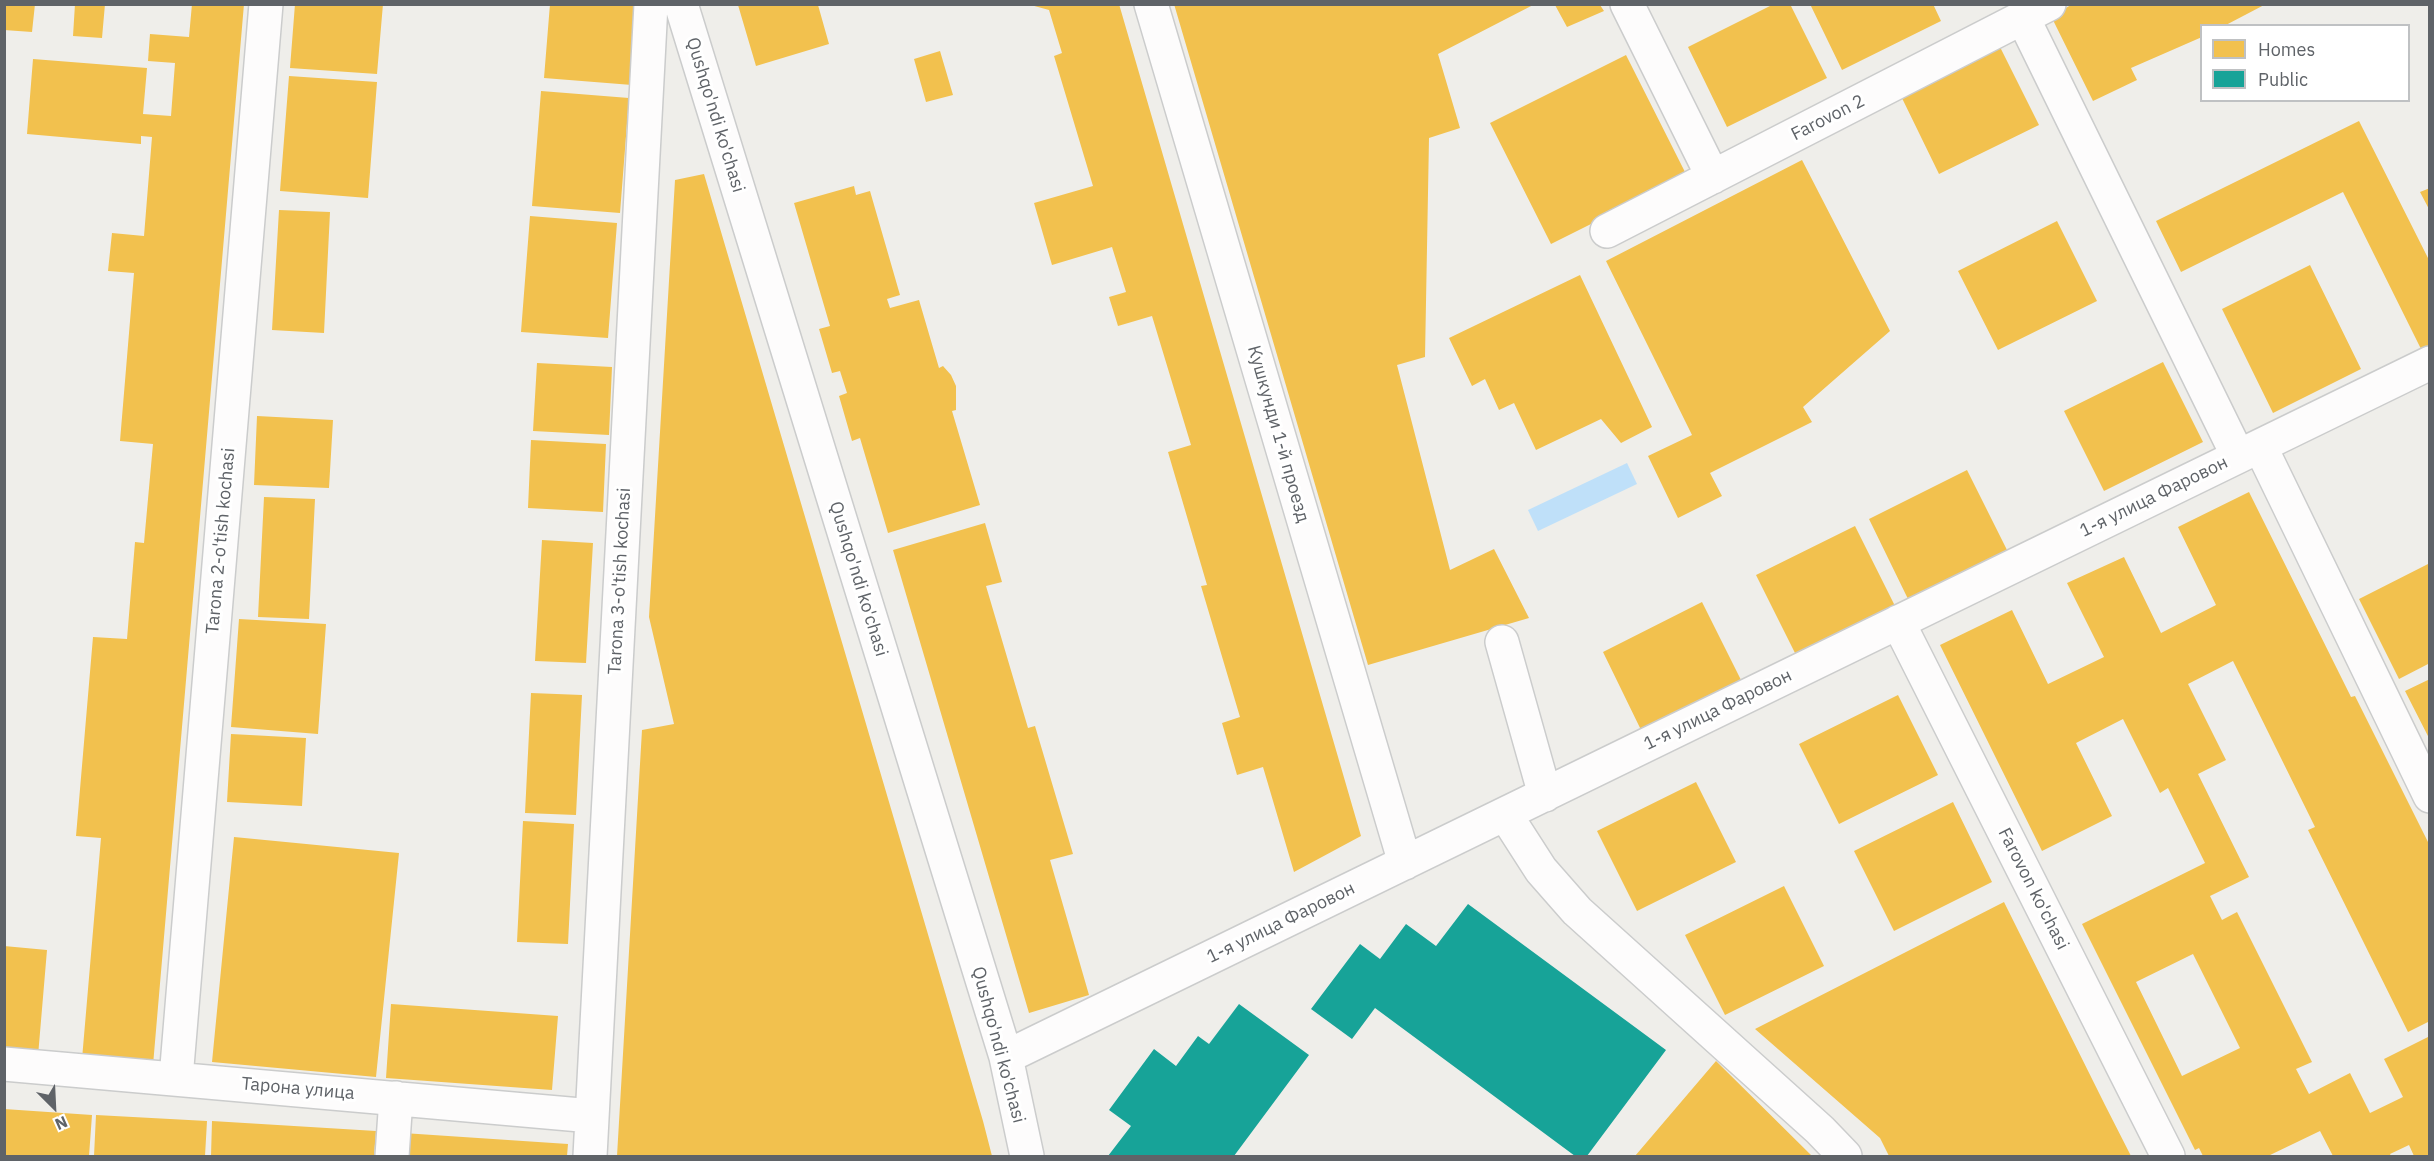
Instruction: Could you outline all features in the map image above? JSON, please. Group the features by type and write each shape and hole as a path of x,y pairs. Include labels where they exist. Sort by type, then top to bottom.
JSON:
{"street":[{"name":"Tarona 2-o'tish kochasi","path":"176,1078 266,4"},
{"name":"Tarona 3-o'tish kochasi","path":"590,1156 651,4"},
{"name":"Qushqo'ndi ko'chasi","path":"681,4 1006,1057 1027,1156"},
{"name":"Кушкунди 1-й проезд","path":"1151,4 1405,863"},
{"path":"1627,4 1713,177"},
{"path":"2036,11 2249,451 2430,796"},
{"name":"Farovon 2","path":"1607,231 2036,11"},
{"name":"1-я улица Фаровон","path":"1006,1057 2430,363"},
{"name":"Farovon ko'chasi","path":"1898,622 2168,1156"},
{"path":"1502,642 1545,795"},
{"path":"1505,814 1541,870 1571,905 1820,1130 1845,1156"},
{"name":"Тарона улица","path":"4,1064 592,1116"},
{"path":"392,1156 396,1098"}],"water":[{"path":"1627,463 1637,484 1538,531 1528,510"}],"building: Homes":[{"path":"4,4 35,4 32,32 4,30"},
{"path":"75,4 105,4 102,38 73,36"},
{"path":"192,4 244,4 153,1065 82,1059 101,838 76,836 93,637 127,639 135,542 144,543 153,444 120,441 134,273 108,271 112,233 144,236 152,137 141,136 141,144 27,134 33,59 147,68 143,114 171,116 175,63 148,61 150,34 189,37"},
{"path":"295,4 383,4 377,74 290,68"},
{"path":"550,4 638,4 632,85 544,78"},
{"path":"1027,4 1119,4 1361,836 1294,872 1263,767 1237,775 1222,723 1240,717 1201,586 1207,585 1168,452 1191,445 1152,316 1118,326 1109,297 1126,292 1112,247 1052,265 1034,203 1093,186 1054,56 1062,53 1049,10"},
{"path":"1174,4 1535,4 1438,54 1460,128 1429,138 1425,357 1397,365 1450,570 1494,549 1529,618 1368,665"},
{"path":"1774,4 1790,4 1827,78 1727,127 1688,47"},
{"path":"1810,4 1933,4 1941,21 1842,70"},
{"path":"2073,4 2266,4 2228,24 2200,24 2200,38 2131,68 2137,80 2093,101 2051,16"},
{"path":"738,5 818,5 829,44 756,66"},
{"path":"1555,5 1600,5 1604,11 1567,27"},
{"path":"1999,45 2039,125 1939,174 1900,94"},
{"path":"940,51 953,95 926,102 914,59"},
{"path":"1626,55 1687,176 1551,244 1490,123"},
{"path":"289,76 377,82 368,198 280,191"},
{"path":"541,91 629,98 620,213 532,206"},
{"path":"2359,121 2430,262 2430,348 2422,351 2343,192 2181,272 2156,221"},
{"path":"1802,160 1890,331 1803,407 1812,422 1710,473 1722,496 1678,518 1648,456 1692,435 1606,261"},
{"path":"704,174 992,1156 617,1156 642,730 674,724 649,617 675,180"},
{"path":"854,186 856,195 870,191 900,295 887,299 890,308 919,300 939,368 943,366 951,375 956,386 956,410 952,411 980,505 888,533 860,438 852,441 839,396 847,393 840,371 832,373 819,329 830,326 794,203"},
{"path":"2430,188 2430,211 2420,192"},
{"path":"279,210 330,212 324,333 272,330"},
{"path":"530,216 617,223 608,338 521,332"},
{"path":"2057,221 2097,301 1998,350 1958,271"},
{"path":"2310,265 2361,369 2273,413 2222,309"},
{"path":"1580,275 1652,427 1621,443 1601,419 1536,450 1514,403 1499,410 1485,379 1472,386 1449,338"},
{"path":"2163,362 2203,442 2104,491 2064,411"},
{"path":"537,363 612,367 609,435 533,431"},
{"path":"257,416 333,420 329,488 254,485"},
{"path":"531,440 606,444 603,512 528,508"},
{"path":"1967,470 2007,550 1908,599 1869,519"},
{"path":"2249,492 2351,697 2355,696 2430,846 2430,1021 2408,1032 2308,830 2315,827 2233,661 2188,684 2226,760 2198,774 2249,877 2210,896 2222,920 2237,912 2312,1062 2296,1069 2309,1094 2350,1073 2370,1113 2403,1097 2384,1059 2430,1036 2430,1156 2414,1156 2409,1145 2390,1154 2391,1156 2333,1156 2320,1131 2268,1156 2203,1156 2199,1148 2195,1150 2082,924 2205,863 2168,788 2160,793 2123,719 2076,743 2112,816 2042,851 1940,645 2012,610 2048,684 2104,657 2067,583 2124,557 2161,633 2216,605 2178,527","holes":["2193,954 2240,1048 2182,1076 2136,982"]},
{"path":"264,497 315,499 309,619 258,617"},
{"path":"985,523 1002,582 986,586 1028,728 1035,726 1073,854 1050,860 1089,995 1029,1013 893,550"},
{"path":"1855,526 1895,606 1796,655 1756,575"},
{"path":"542,540 593,543 586,663 535,661"},
{"path":"2430,563 2430,663 2399,679 2359,599"},
{"path":"1702,602 1742,682 1642,732 1603,652"},
{"path":"239,619 326,624 318,734 231,727"},
{"path":"2430,679 2430,740 2405,691"},
{"path":"531,693 582,695 576,815 525,813"},
{"path":"1898,695 1938,775 1839,824 1799,744"},
{"path":"231,734 306,738 302,806 227,802"},
{"path":"1696,782 1736,862 1637,911 1597,831"},
{"path":"1953,802 1992,882 1894,931 1854,851"},
{"path":"523,821 574,824 568,944 517,942"},
{"path":"234,837 399,853 376,1077 212,1062"},
{"path":"1784,886 1824,966 1725,1015 1685,935"},
{"path":"2004,902 2131,1156 1889,1156 1880,1138 1755,1029"},
{"path":"4,946 47,950 38,1056 4,1053"},
{"path":"391,1004 558,1016 552,1090 386,1078"},
{"path":"1716,1061 1812,1156 1635,1156"},
{"path":"4,1109 92,1115 89,1156 4,1156"},
{"path":"96,1115 207,1121 205,1156 94,1156"},
{"path":"212,1121 376,1131 374,1156 211,1156"},
{"path":"403,1133 568,1144 567,1156 402,1156"}],"building: Public":[{"path":"1468,904 1666,1050 1587,1156 1575,1156 1375,1008 1352,1039 1311,1009 1360,944 1380,959 1406,924 1436,946"},
{"path":"1239,1004 1309,1055 1234,1156 1108,1156 1131,1126 1109,1110 1154,1049 1176,1066 1198,1036 1209,1044"}]}
